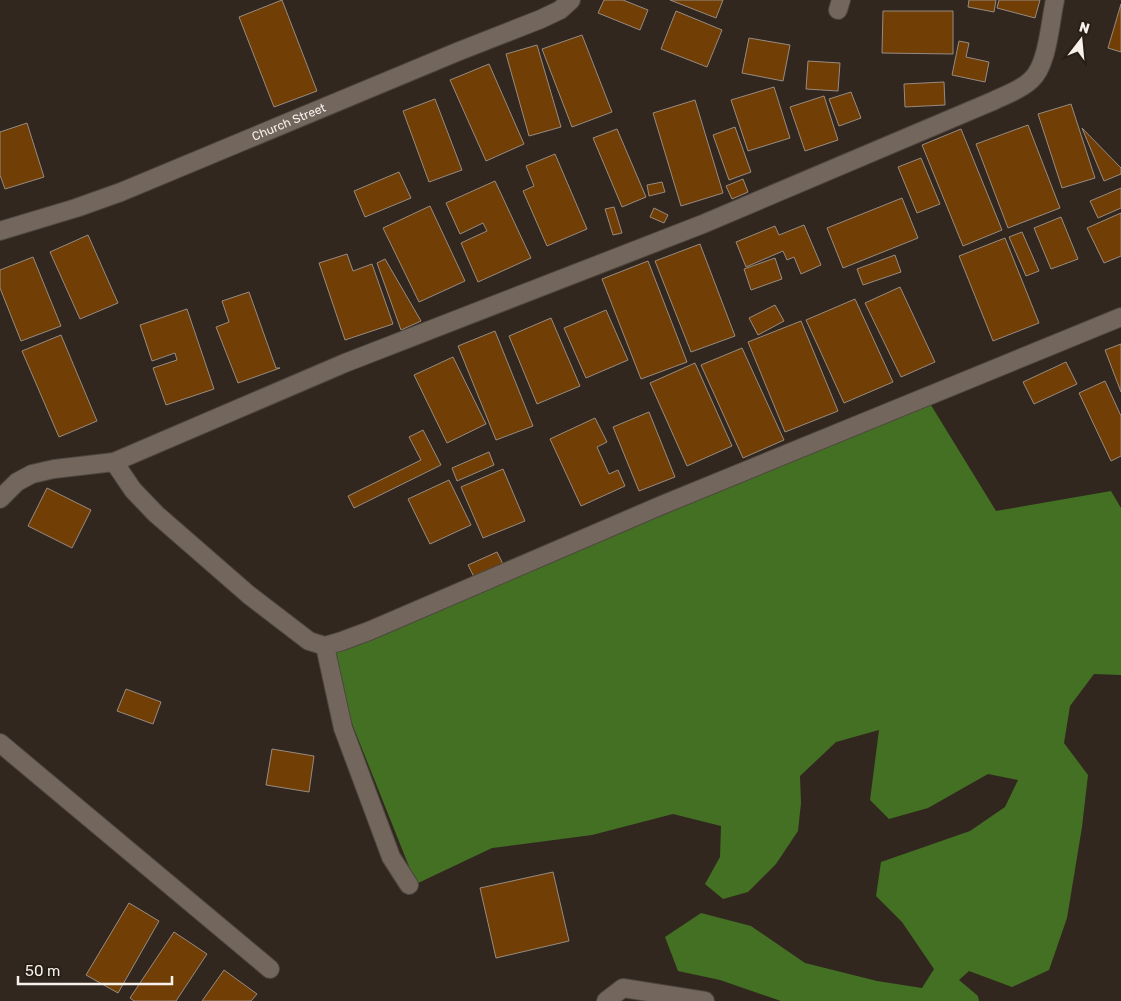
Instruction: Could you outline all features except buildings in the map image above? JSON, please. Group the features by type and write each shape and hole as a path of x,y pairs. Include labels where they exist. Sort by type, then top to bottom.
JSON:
{"street":[{"name":"Church Street","path":"0,231 121,192 541,19 560,10 571,0"},
{"path":"0,499 17,482 32,474 54,469 114,462 345,363 703,224 1001,97 1030,82 1036,75 1044,53 1054,0"},
{"path":"114,462 133,490 156,514 249,595 309,641 325,646 369,631 662,505 1121,316"},
{"path":"325,646 342,728 391,857 410,886"},
{"path":"0,742 270,969"},
{"path":"606,1001 623,988 705,1001"}],"green space":[{"path":"926,397 996,511 1111,491 1121,508 1121,675 1094,674 1070,706 1064,743 1088,775 1082,827 1067,918 1049,970 1012,987 969,971 959,980 978,996 979,1001 781,1001 720,980 678,971 665,937 701,913 751,926 805,963 877,981 922,988 934,969 902,922 876,896 881,862 970,831 1005,807 1018,780 988,774 928,808 889,819 870,800 879,730 836,742 800,776 801,803 798,831 776,864 748,892 723,899 705,884 720,857 721,826 673,814 592,835 492,848 416,884 337,686 334,645"}]}
